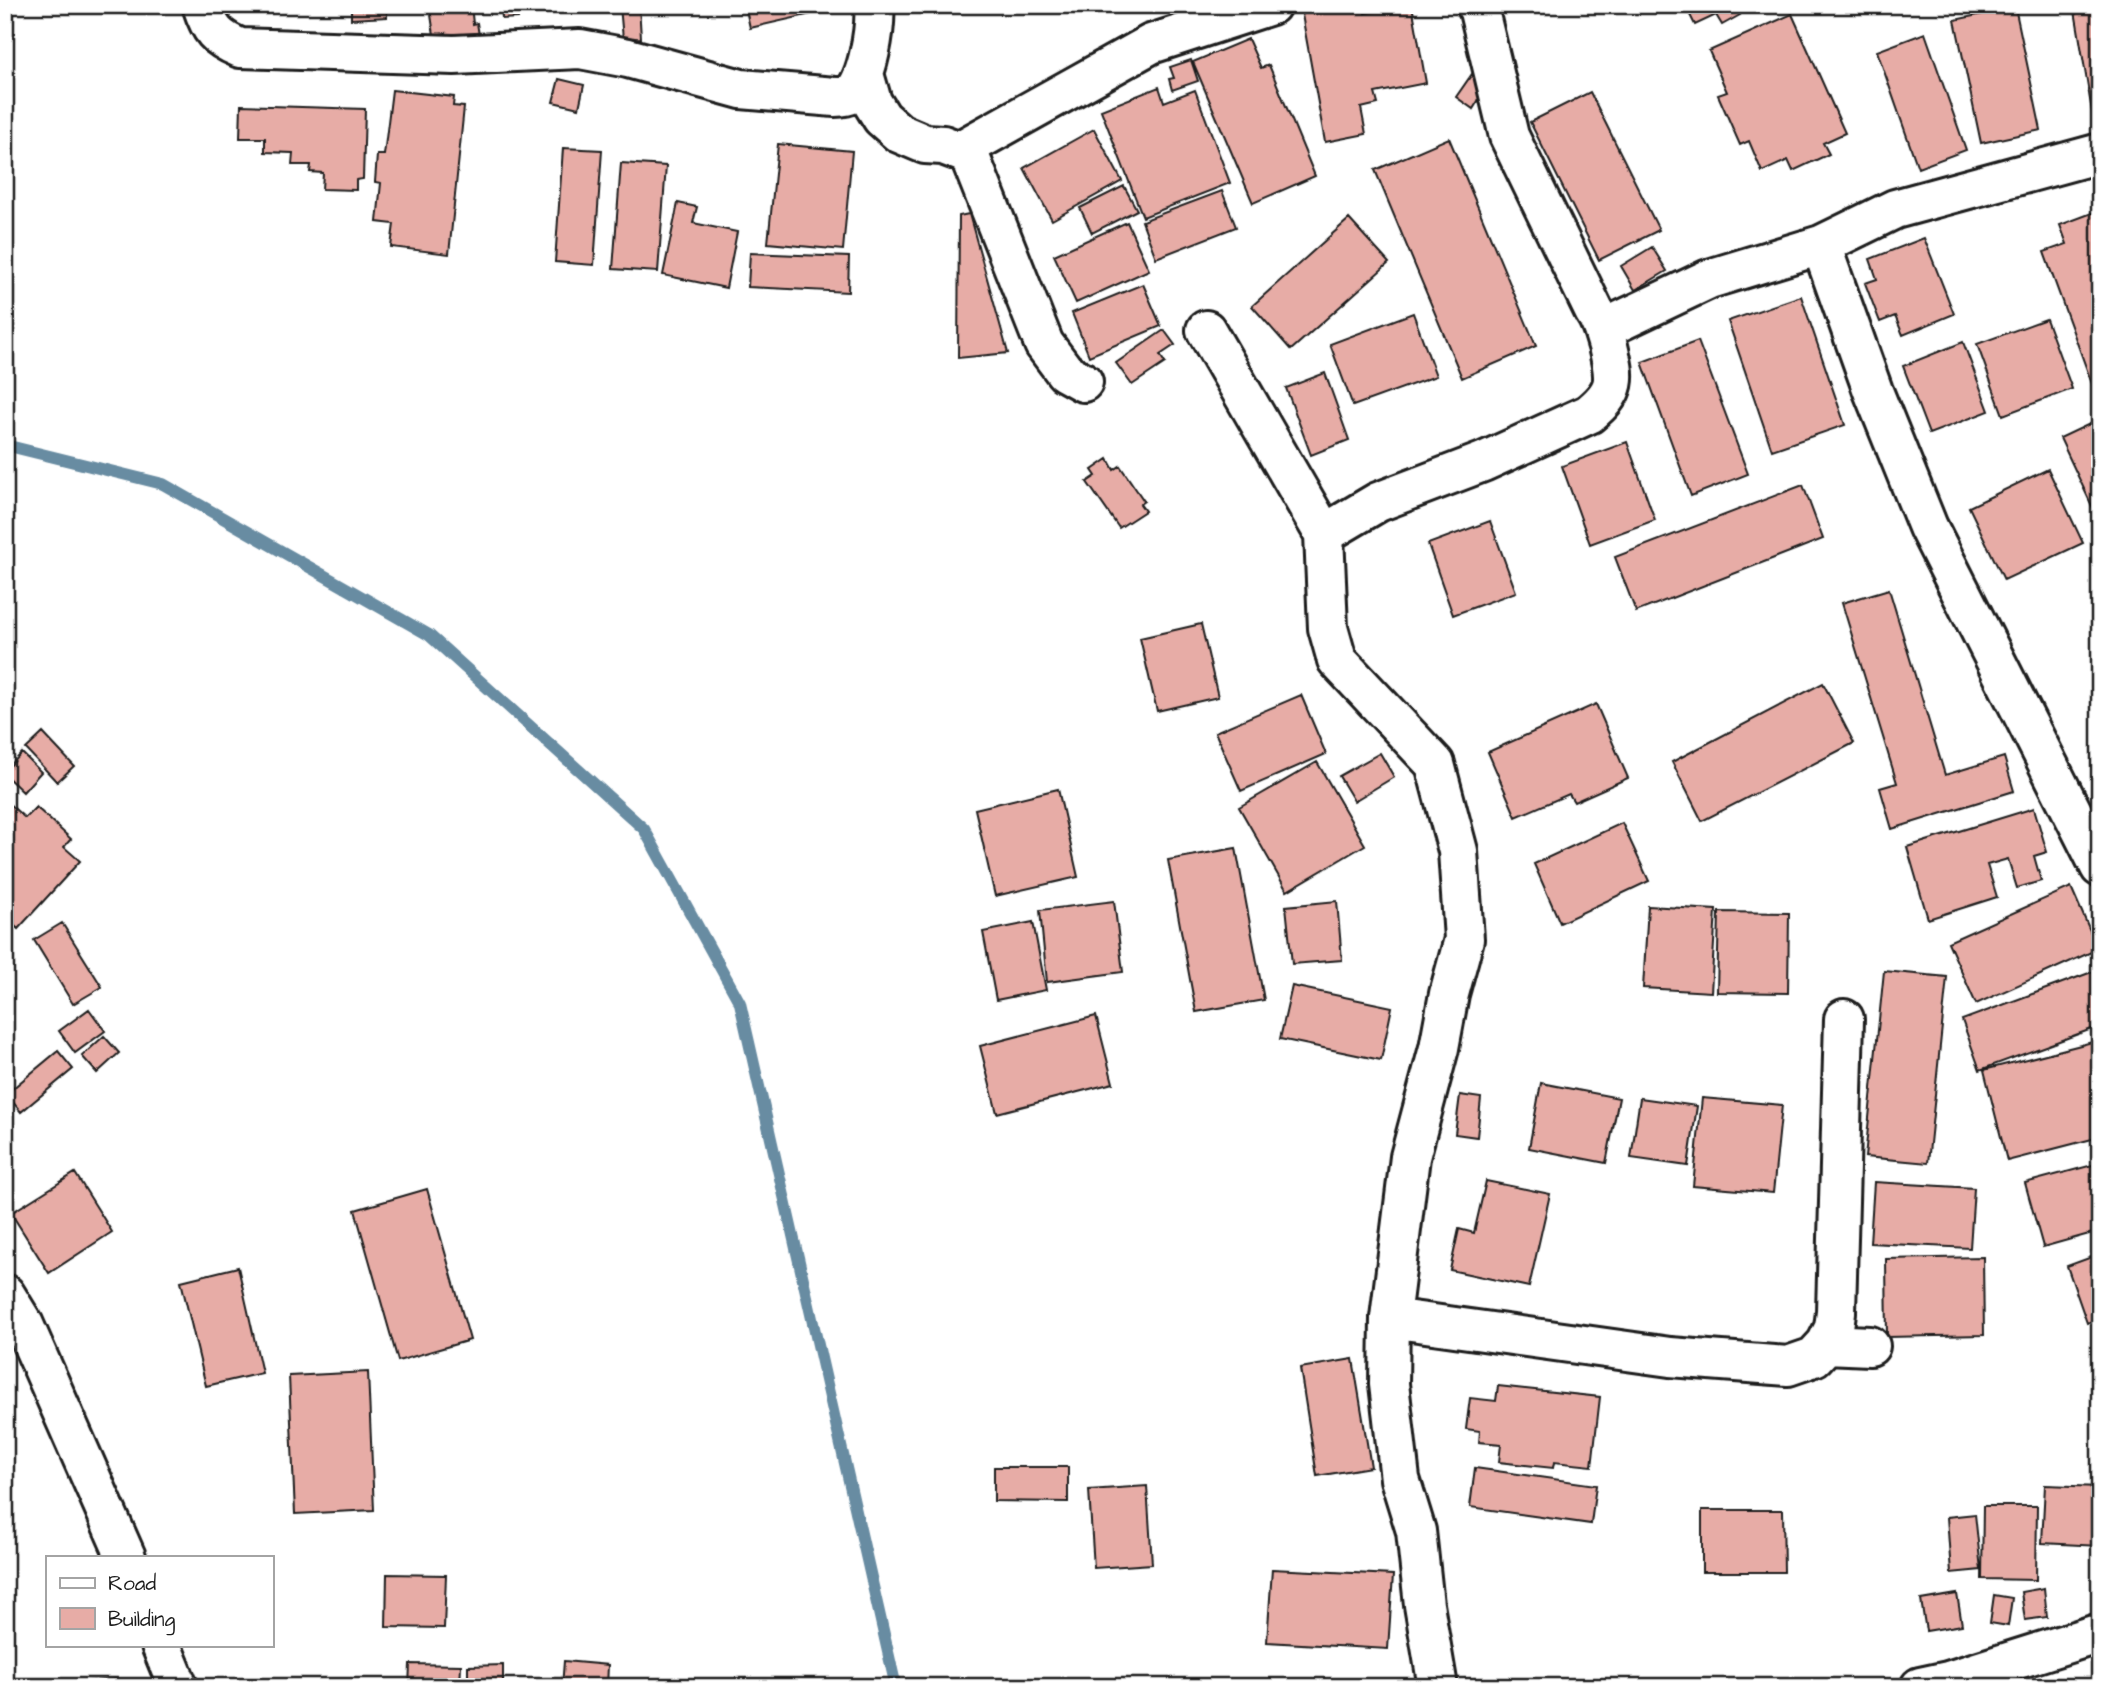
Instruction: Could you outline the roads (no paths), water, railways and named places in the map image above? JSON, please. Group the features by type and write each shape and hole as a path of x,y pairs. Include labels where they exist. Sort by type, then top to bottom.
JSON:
{"street":[{"path":"202,5 208,23 223,41 240,48 454,55 580,49 628,58 741,89 835,97 849,96 858,87 864,74 875,17 874,5"},
{"path":"864,74 872,102 882,118 899,132 925,144 943,145 962,152 966,147 1150,44 1271,5"},
{"path":"1324,534 1378,502 1483,462 1589,414 1611,391 1615,374 1601,320 1509,136 1476,5"},
{"path":"966,147 1044,344 1065,372 1083,382"},
{"path":"1601,320 1612,325 1709,279 1821,244 1895,209 2100,153"},
{"path":"1821,244 1873,391 1928,527 2100,867"},
{"path":"1206,330 1324,534 1328,628 1338,660 1435,764 1458,850 1464,939 1410,1157 1390,1318 1389,1384 1400,1479 1416,1531 1424,1605 1438,1687"},
{"path":"1390,1318 1670,1357 1788,1366 1814,1357 1834,1328 1836,1312 1844,1019"},
{"path":"5,1294 24,1325 126,1556"},
{"path":"1826,1343 1870,1346"},
{"path":"1939,1685 2100,1633"},
{"path":"161,1646 178,1687"}],"waterway":[{"path":"5,445 163,484 429,635 644,829 740,1003 896,1687"}]}
